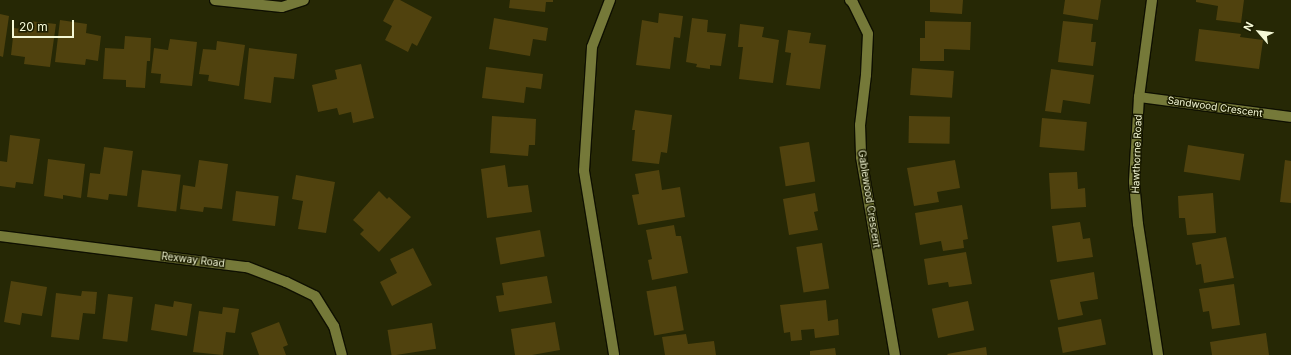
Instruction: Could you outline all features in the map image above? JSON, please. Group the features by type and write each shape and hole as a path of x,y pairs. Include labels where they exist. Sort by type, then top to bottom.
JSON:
{"street":[{"path":"215,0 282,7 304,0"},
{"path":"610,0 592,47 584,171 614,355"},
{"name":"Gablewood Crescent","path":"850,0 853,3 868,34 866,75 860,125 861,157 895,355"},
{"name":"Hawthorne Road","path":"1152,0 1140,97 1134,182 1138,224 1158,355"},
{"name":"Sandwood Crescent","path":"1140,97 1291,117"},
{"name":"Rexway Road","path":"0,236 247,267 286,282 314,296 334,326 342,355"}],"building":[{"path":"394,0 400,0 432,17 417,46 412,43 408,52 385,40 392,26 383,21"},
{"path":"510,0 553,0 553,2 546,2 545,12 509,8"},
{"path":"930,0 963,0 962,14 930,12"},
{"path":"1065,0 1101,0 1098,20 1063,14"},
{"path":"1196,0 1244,0 1241,23 1216,20 1218,6 1196,2"},
{"path":"659,13 683,16 680,38 674,37 670,69 636,65 642,20 658,23"},
{"path":"0,14 9,16 3,57 0,56"},
{"path":"494,18 548,28 546,41 533,39 530,56 489,49"},
{"path":"692,18 708,20 707,32 726,34 721,66 710,65 710,69 696,67 697,64 686,62"},
{"path":"60,20 87,24 86,33 101,36 98,61 86,59 85,65 55,62"},
{"path":"29,21 56,24 50,67 24,64 25,57 11,55 14,28 28,30"},
{"path":"925,21 971,22 970,50 944,49 944,61 920,61 920,38 925,38"},
{"path":"1063,21 1093,24 1091,42 1096,42 1093,66 1058,62"},
{"path":"740,24 764,27 762,37 779,40 773,83 739,79 743,47 738,47"},
{"path":"1199,29 1241,34 1240,37 1263,40 1259,69 1195,61"},
{"path":"788,30 811,33 809,43 826,45 820,89 786,85 791,53 785,52"},
{"path":"125,36 151,38 150,61 147,61 145,88 126,87 126,80 103,79 105,48 124,49"},
{"path":"170,39 197,42 192,86 160,83 161,74 151,73 154,48 168,50"},
{"path":"217,41 245,45 239,86 208,81 209,75 199,74 203,49 216,50"},
{"path":"249,48 297,54 294,79 274,77 271,103 244,99"},
{"path":"361,64 374,118 353,123 351,112 339,115 337,108 318,112 312,85 337,79 335,70"},
{"path":"486,67 543,74 541,89 526,87 524,103 482,98"},
{"path":"912,68 954,71 952,98 910,95"},
{"path":"1051,69 1094,75 1090,104 1063,100 1061,113 1045,111"},
{"path":"635,110 672,115 667,153 661,152 659,164 632,161 635,130 632,130"},
{"path":"492,116 536,119 535,145 529,145 528,156 490,153"},
{"path":"909,116 950,117 950,144 909,143"},
{"path":"1042,118 1087,122 1084,151 1039,147"},
{"path":"10,135 40,139 33,184 16,182 15,188 0,186 0,161 7,162"},
{"path":"809,142 815,182 786,186 779,147"},
{"path":"1188,145 1244,154 1240,181 1184,172"},
{"path":"104,147 133,151 127,196 109,194 108,200 87,197 90,173 100,174"},
{"path":"48,159 85,164 81,198 63,195 63,199 44,196"},
{"path":"199,160 228,164 222,209 204,207 203,212 180,209 183,185 195,187"},
{"path":"955,160 960,188 937,192 939,202 914,206 907,168"},
{"path":"1285,160 1291,161 1291,203 1280,202"},
{"path":"505,165 508,187 528,185 532,212 487,218 481,169"},
{"path":"142,170 181,175 176,211 137,207"},
{"path":"659,170 662,190 680,187 685,217 638,225 632,195 639,194 635,174"},
{"path":"1077,172 1078,189 1085,188 1086,207 1051,209 1049,173"},
{"path":"296,175 335,182 326,233 298,229 303,201 292,199"},
{"path":"236,191 279,196 275,226 232,221"},
{"path":"379,191 387,199 389,197 411,217 379,252 360,234 364,230 353,220"},
{"path":"815,193 818,211 814,212 818,230 789,235 783,199"},
{"path":"1213,193 1216,233 1187,235 1185,218 1179,218 1178,196"},
{"path":"962,205 968,239 963,240 964,248 943,251 941,241 920,245 915,213"},
{"path":"1080,222 1083,239 1090,238 1093,257 1057,262 1052,226"},
{"path":"674,225 676,236 681,236 688,273 652,280 648,260 652,259 646,230"},
{"path":"540,230 545,257 500,264 496,238"},
{"path":"1226,237 1234,278 1204,283 1201,264 1196,265 1192,243"},
{"path":"822,243 829,288 804,293 796,247"},
{"path":"413,248 432,285 392,306 380,282 397,273 390,259"},
{"path":"966,252 972,284 949,287 948,282 928,285 924,259"},
{"path":"1094,272 1098,299 1080,302 1083,315 1058,320 1050,280"},
{"path":"547,276 552,303 499,312 496,296 504,295 502,283"},
{"path":"11,281 47,287 42,316 22,313 20,325 4,322"},
{"path":"1234,284 1240,325 1212,329 1209,311 1203,312 1199,289"},
{"path":"676,286 684,330 654,336 646,291"},
{"path":"82,291 97,292 95,314 83,313 79,340 51,337 56,293 81,296"},
{"path":"108,294 133,297 127,342 103,339"},
{"path":"826,300 828,321 838,319 839,335 815,338 814,329 801,330 802,340 791,341 790,332 784,333 780,305"},
{"path":"174,301 192,304 187,336 151,330 155,304 173,307"},
{"path":"968,301 974,330 938,338 932,309"},
{"path":"223,307 239,309 235,333 226,332 223,355 193,352 199,311 222,314"},
{"path":"1101,319 1106,345 1063,353 1058,327"},
{"path":"279,322 288,345 283,347 286,355 259,355 251,333"},
{"path":"555,322 560,350 532,355 515,355 511,329"},
{"path":"432,323 436,349 392,355 388,330"},
{"path":"1266,333 1269,355 1212,355 1210,342"},
{"path":"686,334 688,344 714,341 716,355 665,355 662,337"},
{"path":"986,347 987,355 947,354"},
{"path":"835,348 836,355 810,355 810,351"}]}
